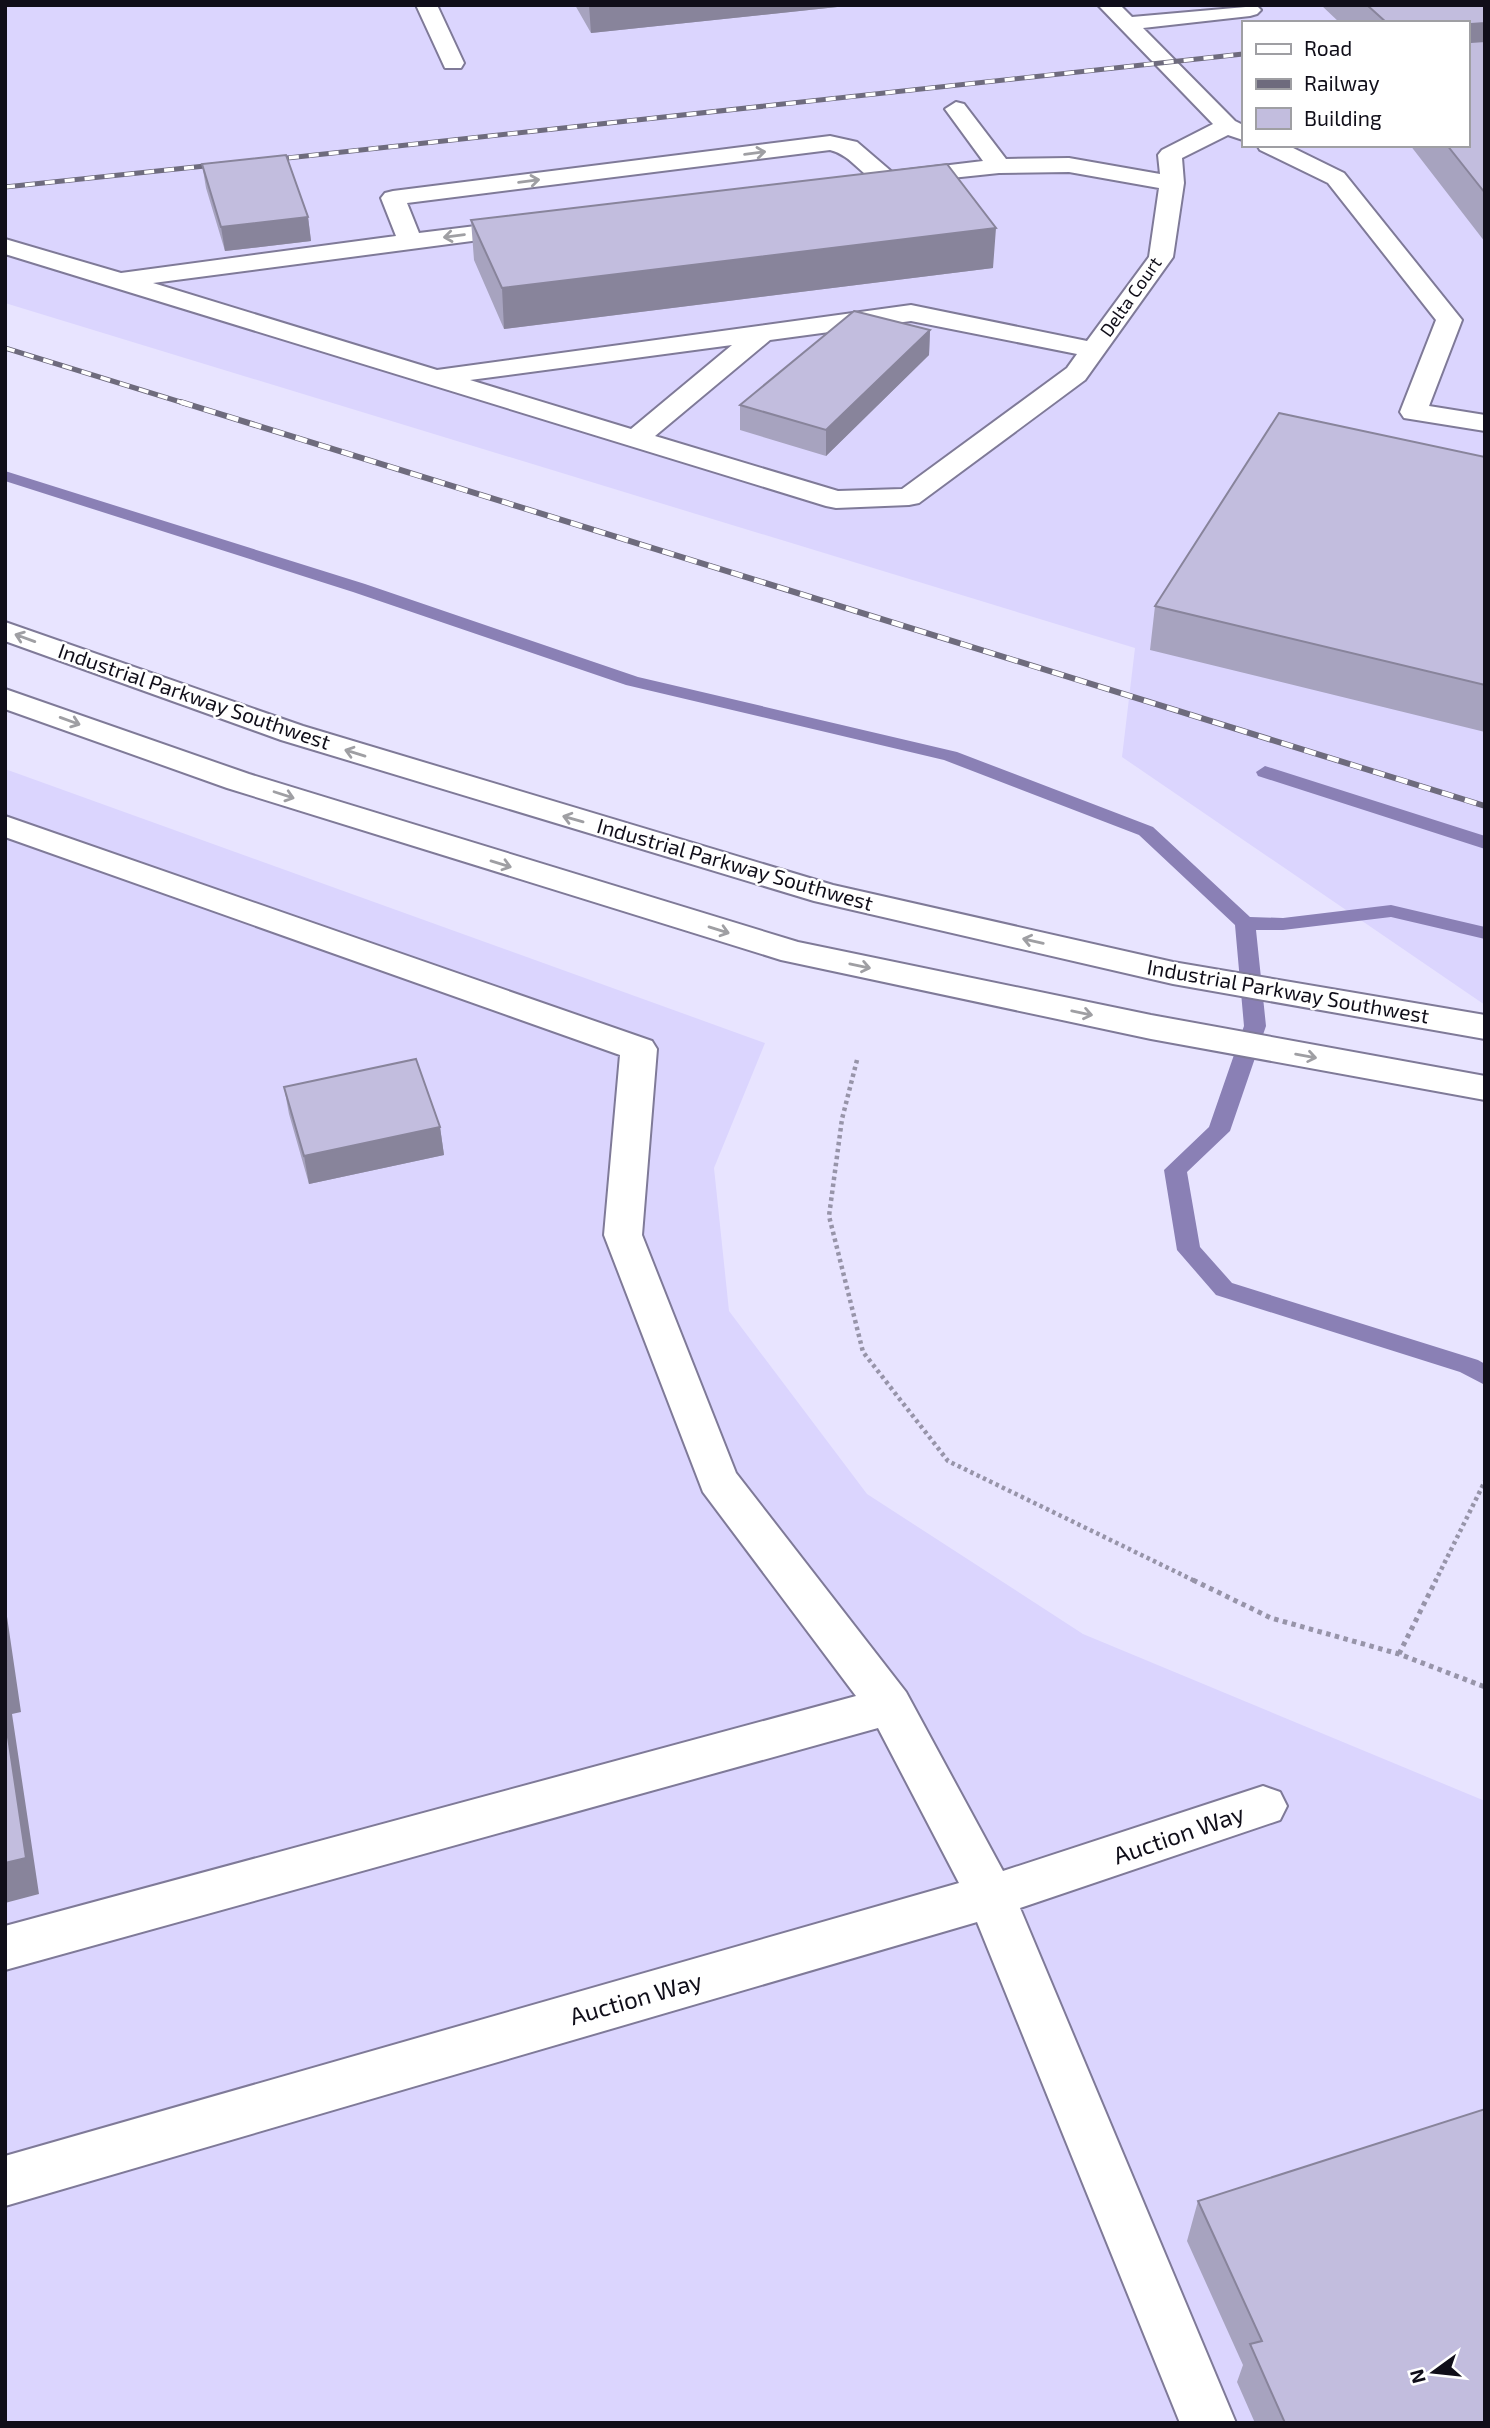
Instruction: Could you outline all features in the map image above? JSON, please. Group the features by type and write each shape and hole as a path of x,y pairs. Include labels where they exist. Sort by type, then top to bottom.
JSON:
{"main road":[{"path":"426,5 453,63"},
{"path":"1108,5 1230,125 1242,109"},
{"path":"1126,24 1250,10 1245,5"},
{"path":"956,109 999,166"},
{"name":"Delta Court","path":"635,439 836,500 909,497 1076,374 1161,257 1172,183 1170,155 1230,125"},
{"path":"410,241 393,198 830,143 849,147 885,178"},
{"path":"1272,147 1336,178 1448,320 1413,412 1485,423"},
{"path":"860,185 885,178 999,166 1069,165 1172,183"},
{"path":"117,281 547,225"},
{"path":"5,246 635,439 762,333"},
{"path":"433,377 911,313 1094,350"},
{"name":"Industrial Parkway Southwest","path":"5,631 292,733 826,894 1172,973 1485,1027"},
{"path":"5,698 238,780 793,952 1151,1027 1485,1088"},
{"path":"5,826 639,1049 623,1235 718,1480 890,1706 991,1896 1208,2423"},
{"path":"5,1948 890,1706"},
{"name":"Auction Way","path":"5,2181 991,1896 1263,1806"}],"path":[{"path":"857,1060 842,1119 830,1216 863,1352 948,1461 1271,1618 1399,1654 1485,1687"},
{"path":"1399,1654 1485,1481"}],"shaded area":[{"path":"5,5 1485,5 1485,1005 1122,757 1135,648 5,303"},
{"path":"5,769 765,1043 714,1168 729,1311 867,1494 1083,1634 1485,1801 1485,2423 5,2423"}],"building":[{"path":"1367,5 1485,5 1485,23 1472,24 1472,42 1485,41 1485,193 1449,147 1469,147 1469,21 1385,21"},
{"path":"286,155 308,217 221,227 202,164"},
{"path":"947,164 996,228 502,288 471,220"},
{"path":"854,311 930,330 826,430 740,405"},
{"path":"1279,413 1485,457 1485,685 1155,606"},
{"path":"416,1059 440,1127 304,1156 284,1087"},
{"path":"5,1653 8,1675 5,1675"},
{"path":"5,1717 26,1858 5,1863"},
{"path":"1485,2109 1485,2423 1285,2423 1250,2344 1262,2341 1198,2201"}],"waterway":[{"path":"5,476 359,588 632,681 950,756 1146,831 1245,923"},
{"path":"1265,772 1485,843"},
{"path":"1245,923 1283,924 1391,911 1485,933"},
{"path":"1245,923 1255,1026 1219,1131 1175,1170 1189,1250 1224,1289 1469,1366 1485,1376"}],"railway":[{"path":"269,160 1242,54"},
{"path":"5,187 224,164"},
{"path":"5,348 187,404"},
{"path":"181,402 1485,806"}]}
